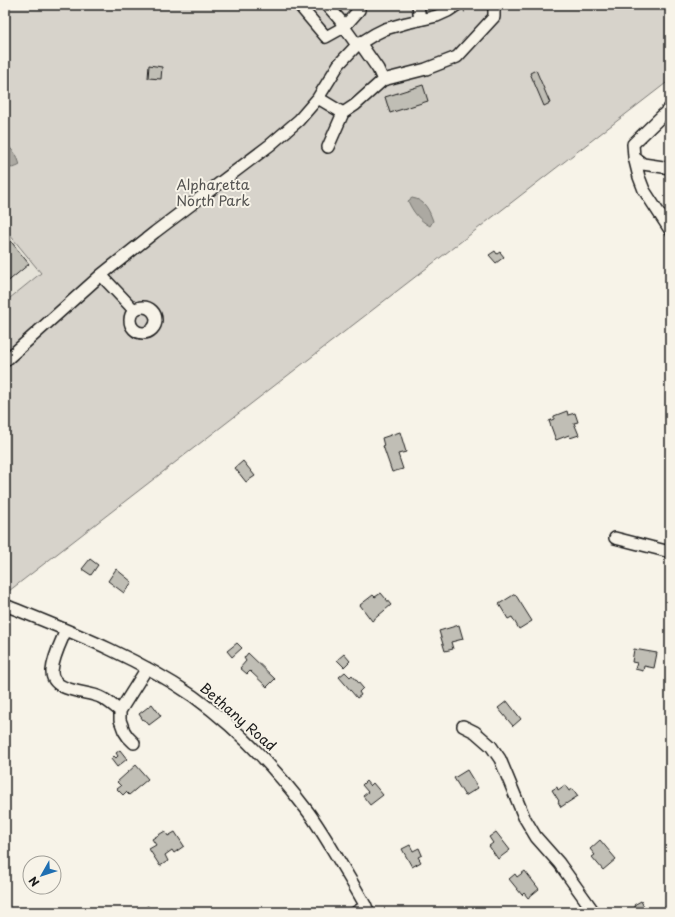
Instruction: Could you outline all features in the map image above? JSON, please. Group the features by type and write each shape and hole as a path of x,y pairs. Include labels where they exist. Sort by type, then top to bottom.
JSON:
{"street":[{"path":"299,5 326,37 344,27 359,10 355,5"},
{"path":"327,5 378,69 382,80"},
{"path":"418,5 420,20"},
{"path":"5,361 101,274 286,132 299,120 318,98 339,64 358,44 385,29 406,22 437,16 458,5"},
{"path":"328,147 343,113 355,105 382,80 426,69 457,57 494,17 494,5"},
{"path":"318,98 343,113"},
{"path":"670,108 633,144 634,157 644,190 670,230"},
{"path":"634,157 643,164 670,168"},
{"path":"101,274 134,310"},
{"path":"615,538 670,552"},
{"name":"Bethany Road","path":"5,605 92,640 147,668 193,696 216,714 253,748 279,775 306,809 319,828 364,910"},
{"path":"66,630 52,670 54,678 60,685 69,689 100,697 120,711"},
{"path":"134,743 124,731 120,720 120,711 147,668"},
{"path":"463,726 475,732 491,746 500,758 524,818 536,837 559,863 594,912"}],"shaded area":[{"path":"5,142 17,156 20,165 12,168 5,166"},
{"path":"412,198 423,203 428,209 433,221 430,226 426,224 412,209 408,201"},
{"path":"5,229 41,273 5,302"}],"green space":[{"name":"Alpharetta North Park","path":"5,5 670,5 670,80 5,594 5,302 41,273 5,229"}],"building":[{"path":"149,65 162,67 161,79 148,78"},
{"path":"536,70 550,103 544,106 530,73"},
{"path":"423,85 428,101 390,113 385,97"},
{"path":"5,234 29,264 5,284"},
{"path":"495,251 497,254 500,252 504,257 496,263 489,255"},
{"path":"567,411 568,415 575,413 578,422 574,423 579,435 570,438 569,435 556,440 549,421 554,419 554,416"},
{"path":"400,432 406,452 398,454 403,469 392,472 383,446 382,438"},
{"path":"243,461 255,476 246,482 235,468"},
{"path":"90,559 98,565 91,575 82,569"},
{"path":"116,569 132,582 124,593 108,581"},
{"path":"381,593 391,605 372,621 360,605 373,595 375,597"},
{"path":"515,594 532,621 519,629 512,617 508,619 499,604"},
{"path":"459,625 463,639 451,642 453,649 445,651 439,631"},
{"path":"237,643 242,648 232,657 227,651"},
{"path":"634,649 657,653 654,668 644,666 643,671 635,669 637,663 632,662"},
{"path":"248,653 275,679 267,687 250,671 247,674 240,668 246,661 244,658"},
{"path":"344,654 350,661 344,667 337,660"},
{"path":"345,672 350,677 352,675 363,688 359,692 361,695 357,698 339,677"},
{"path":"507,701 521,719 513,726 498,708"},
{"path":"152,704 161,716 149,725 139,714"},
{"path":"120,750 127,759 117,767 111,759 114,756 116,758 118,756 116,753"},
{"path":"136,765 148,779 129,795 126,792 123,795 117,789 121,786 117,782"},
{"path":"467,770 478,788 465,796 454,778"},
{"path":"366,781 370,786 373,783 383,795 370,805 363,796 368,792 362,785"},
{"path":"565,785 569,791 573,789 578,796 561,807 552,790 557,787 558,790"},
{"path":"165,831 168,836 175,832 184,846 174,853 172,850 165,855 168,861 160,866 149,849 156,845 152,839"},
{"path":"496,832 510,850 498,859 489,846 493,843 489,837"},
{"path":"600,840 616,859 603,870 592,857 595,855 590,849"},
{"path":"410,845 413,851 419,848 422,855 418,857 421,862 412,867 402,849"},
{"path":"525,871 539,889 528,898 524,893 522,895 509,879 515,874 517,877"},
{"path":"641,901 647,912 629,912 636,908 634,905"},
{"path":"148,906 151,912 138,912"}]}
